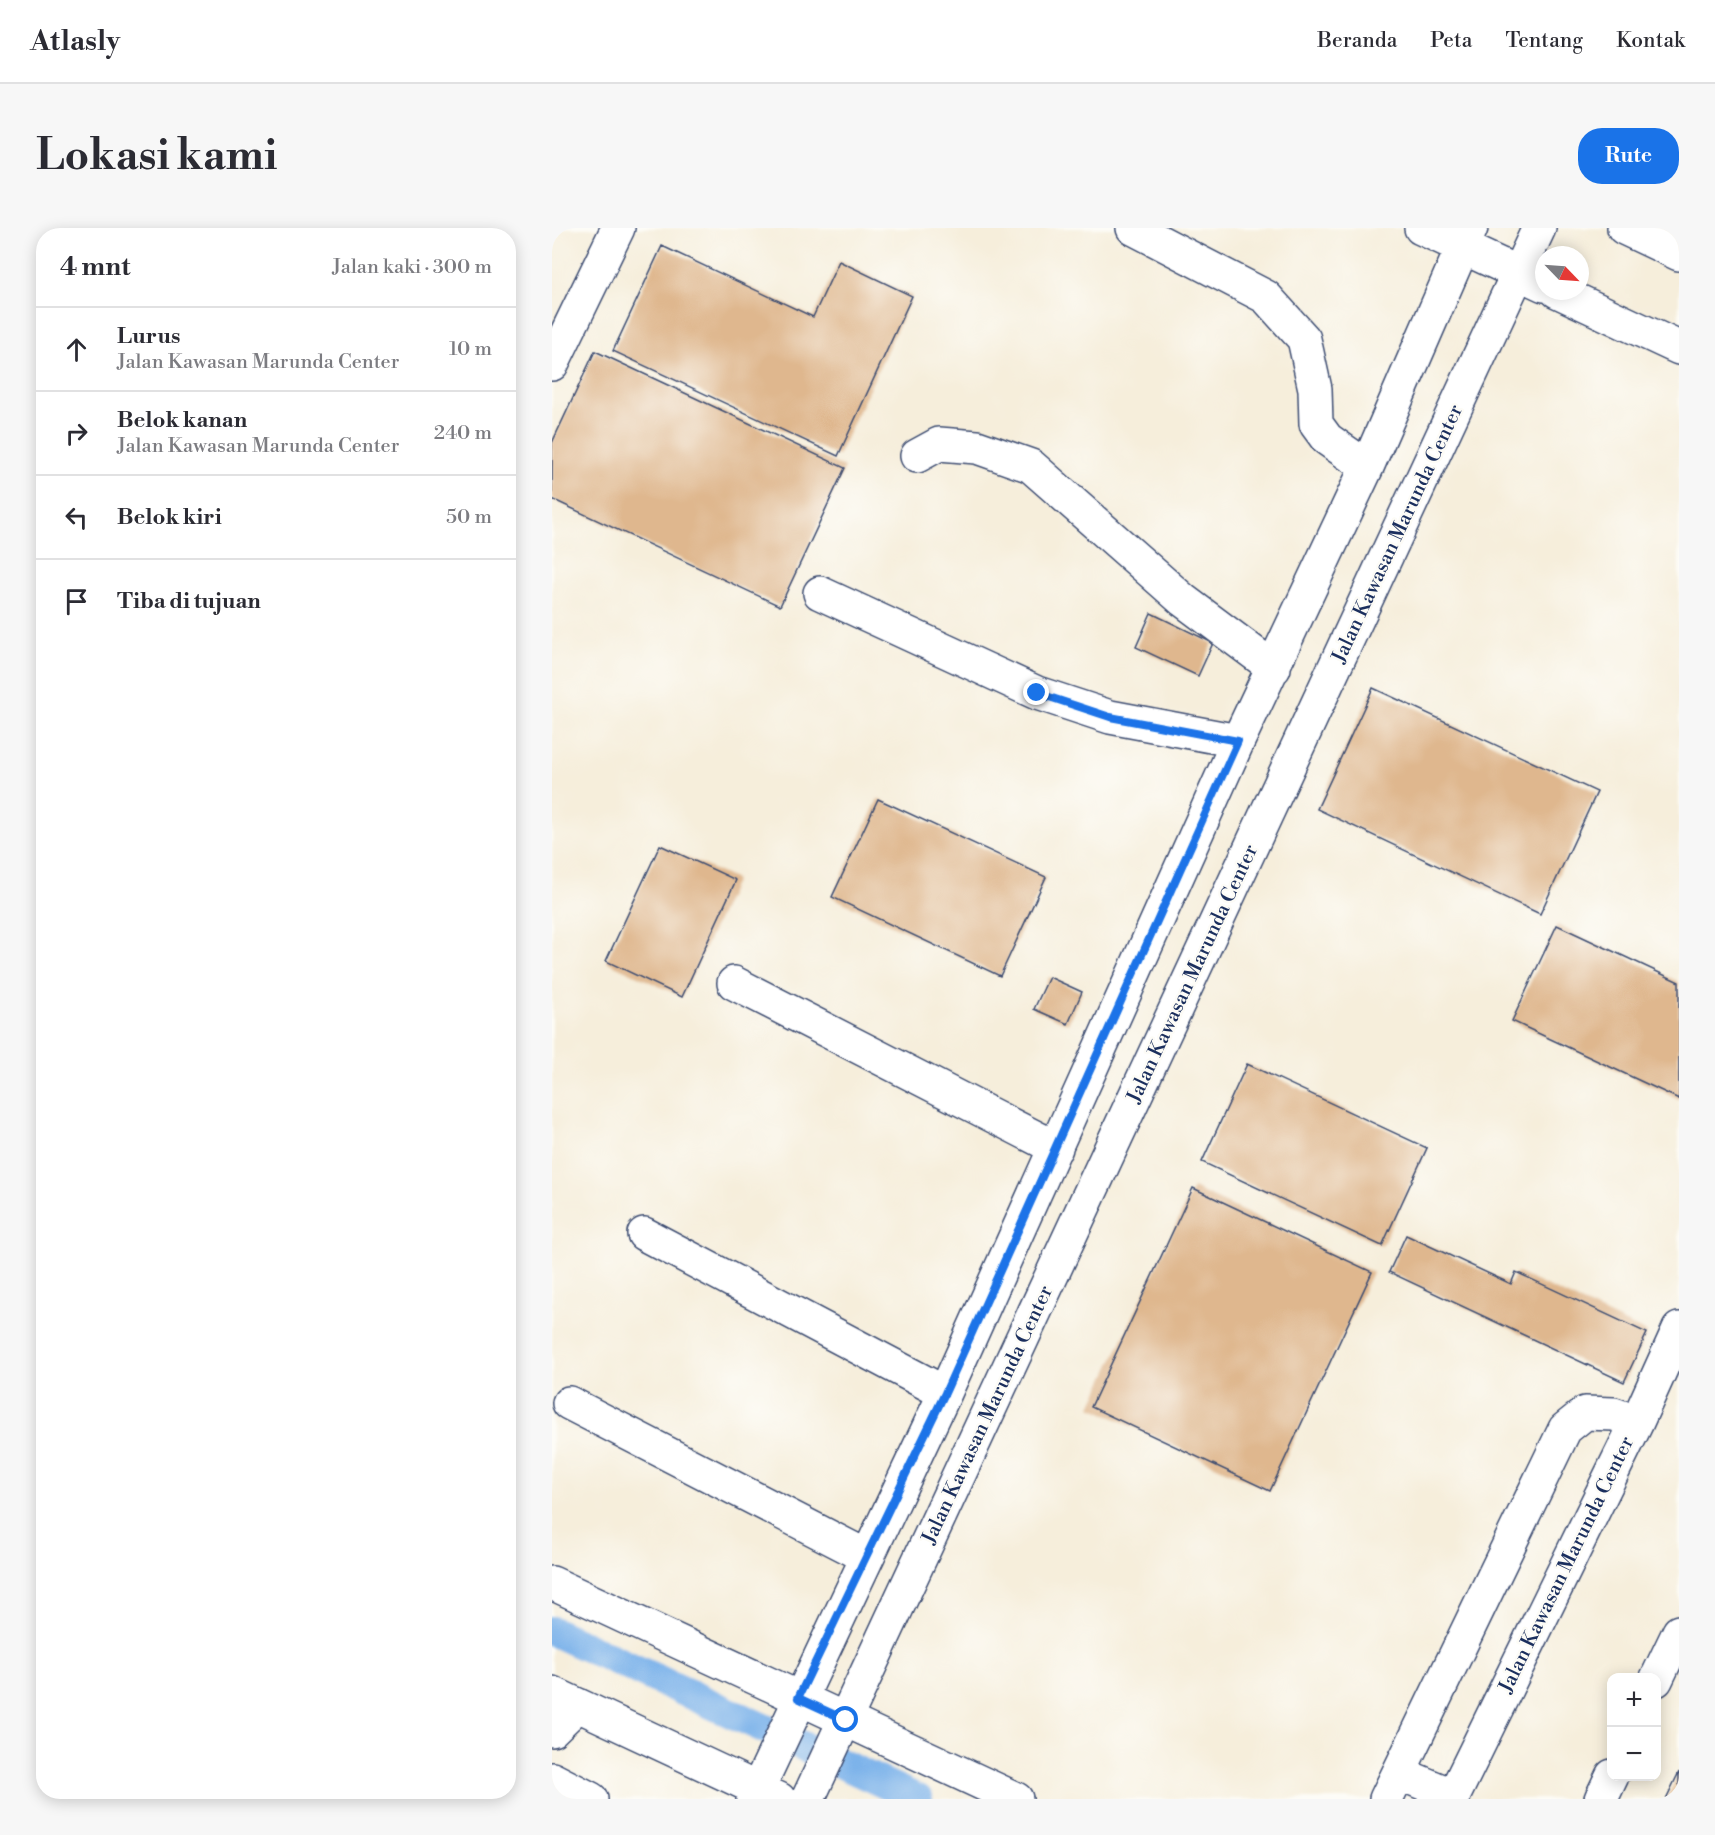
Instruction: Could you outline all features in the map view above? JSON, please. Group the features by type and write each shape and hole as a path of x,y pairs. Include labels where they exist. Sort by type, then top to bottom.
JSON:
{"lane":[{"path":"552,364 618,228"},
{"path":"1133,228 1266,297 1304,339 1315,389 1316,423 1327,439 1367,467"},
{"path":"1421,228 1466,238 1532,279"},
{"name":"Jalan Kawasan Marunda Center","path":"810,1795 1532,279 1539,228"},
{"path":"1624,228 1679,254"},
{"path":"552,1730 565,1699 763,1790 795,1706 945,1393 1238,741 1367,467 1466,238"},
{"path":"1576,300 1679,348"},
{"path":"917,456 939,444 968,446 1031,466 1183,600 1274,668"},
{"path":"820,594 1037,693 1110,717 1238,741"},
{"path":"734,983 1056,1148"},
{"path":"644,1234 945,1393"},
{"name":"Jalan Kawasan Marunda Center","path":"1453,1798 1637,1422 1679,1329"},
{"path":"569,1403 866,1556"},
{"path":"1453,1798 1393,1786 1565,1429 1585,1413 1614,1414 1637,1422"},
{"path":"552,1583 841,1728 1016,1799"},
{"path":"1659,1673 1679,1632"},
{"path":"552,1779 591,1799"},
{"path":"1601,1799 1610,1781"}],"building":[{"path":"662,246 813,317 839,261 912,296 838,456 613,351"},
{"path":"595,351 845,468 780,606 552,499 552,443"},
{"path":"1151,613 1213,643 1198,676 1136,647"},
{"path":"1373,688 1597,792 1540,914 1317,809"},
{"path":"878,799 1046,877 1000,976 832,897"},
{"path":"660,845 736,880 682,997 606,961"},
{"path":"1557,925 1679,982 1679,1099 1512,1021"},
{"path":"1049,977 1082,992 1068,1024 1034,1009"},
{"path":"1247,1064 1427,1148 1382,1246 1202,1162"},
{"path":"1193,1188 1372,1272 1270,1491 1091,1407"},
{"path":"1406,1235 1511,1284 1516,1272 1647,1333 1624,1382 1389,1272"},
{"path":"1679,1772 1679,1799 1666,1799"}],"waterway":[{"path":"552,1631 918,1799"}],"route":[{"path":"846,1720 798,1698 945,1393 1238,741 1110,717 1037,693"}]}
